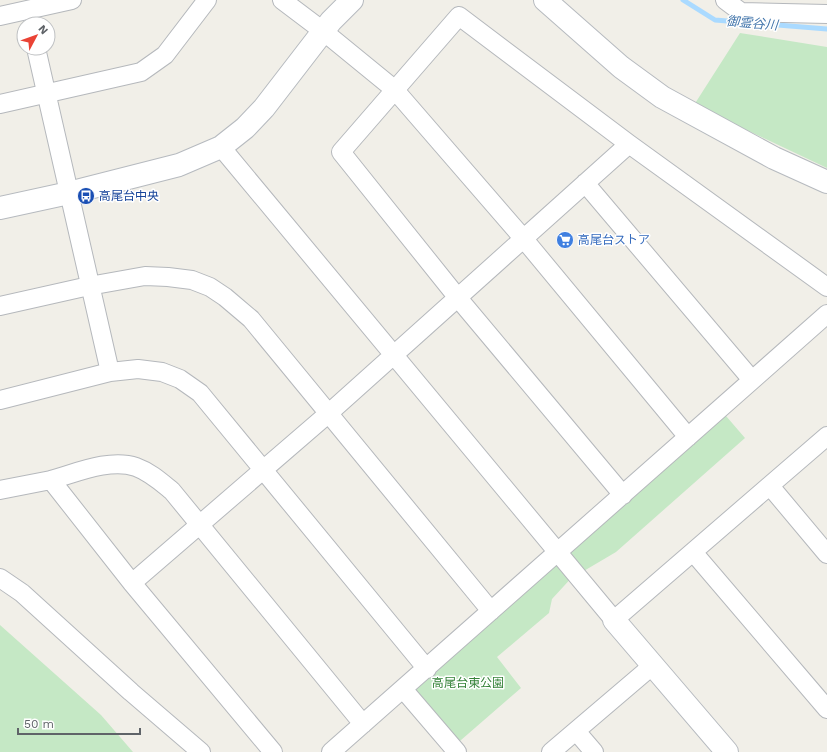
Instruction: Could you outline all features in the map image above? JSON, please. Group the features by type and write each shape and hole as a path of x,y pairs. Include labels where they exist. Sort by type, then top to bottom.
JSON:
{"street":[{"path":"0,16 72,0"},
{"path":"0,104 141,72 165,55 207,0"},
{"path":"282,0 323,31 394,90 523,238 688,437"},
{"path":"0,208 69,193 179,165 221,148 245,128 264,108 323,31 352,0"},
{"path":"545,0 622,67 662,97 774,158 827,182"},
{"path":"725,0 741,12 827,14"},
{"path":"623,495 458,298 341,152 459,16 629,144 827,287"},
{"path":"38,56 89,286 110,372"},
{"path":"132,583 329,413 629,144"},
{"path":"221,148 652,666 727,752"},
{"path":"585,183 752,380"},
{"path":"0,306 89,286 145,276 192,280 210,287 225,296 251,319 491,611"},
{"path":"331,752 427,669 827,314"},
{"path":"0,400 110,372 138,369 162,372 180,379 200,393 427,669"},
{"path":"614,620 827,436"},
{"path":"0,490 51,480 104,466 121,465 136,467 156,477 172,491 364,724"},
{"path":"51,480 132,583 273,752"},
{"path":"770,486 827,554"},
{"path":"693,552 827,709"},
{"path":"0,578 22,593 131,692 201,752"},
{"path":"551,752 652,666"},
{"path":"403,689 457,752"},
{"path":"576,731 594,752"}],"green space":[{"path":"740,33 827,47 827,168 694,105"},
{"name":"高尾台東公園","path":"720,409 745,438 616,552 577,575 575,574 552,599 549,613 497,657 521,688 453,747 403,689"},
{"path":"0,625 101,715 133,752 0,752"}],"waterway":[{"name":"御霊谷川","path":"683,0 715,20 827,29"}],"place":[{"name":"高尾台中央","path":"86,196"},
{"name":"高尾台ストア","path":"565,240"}]}
